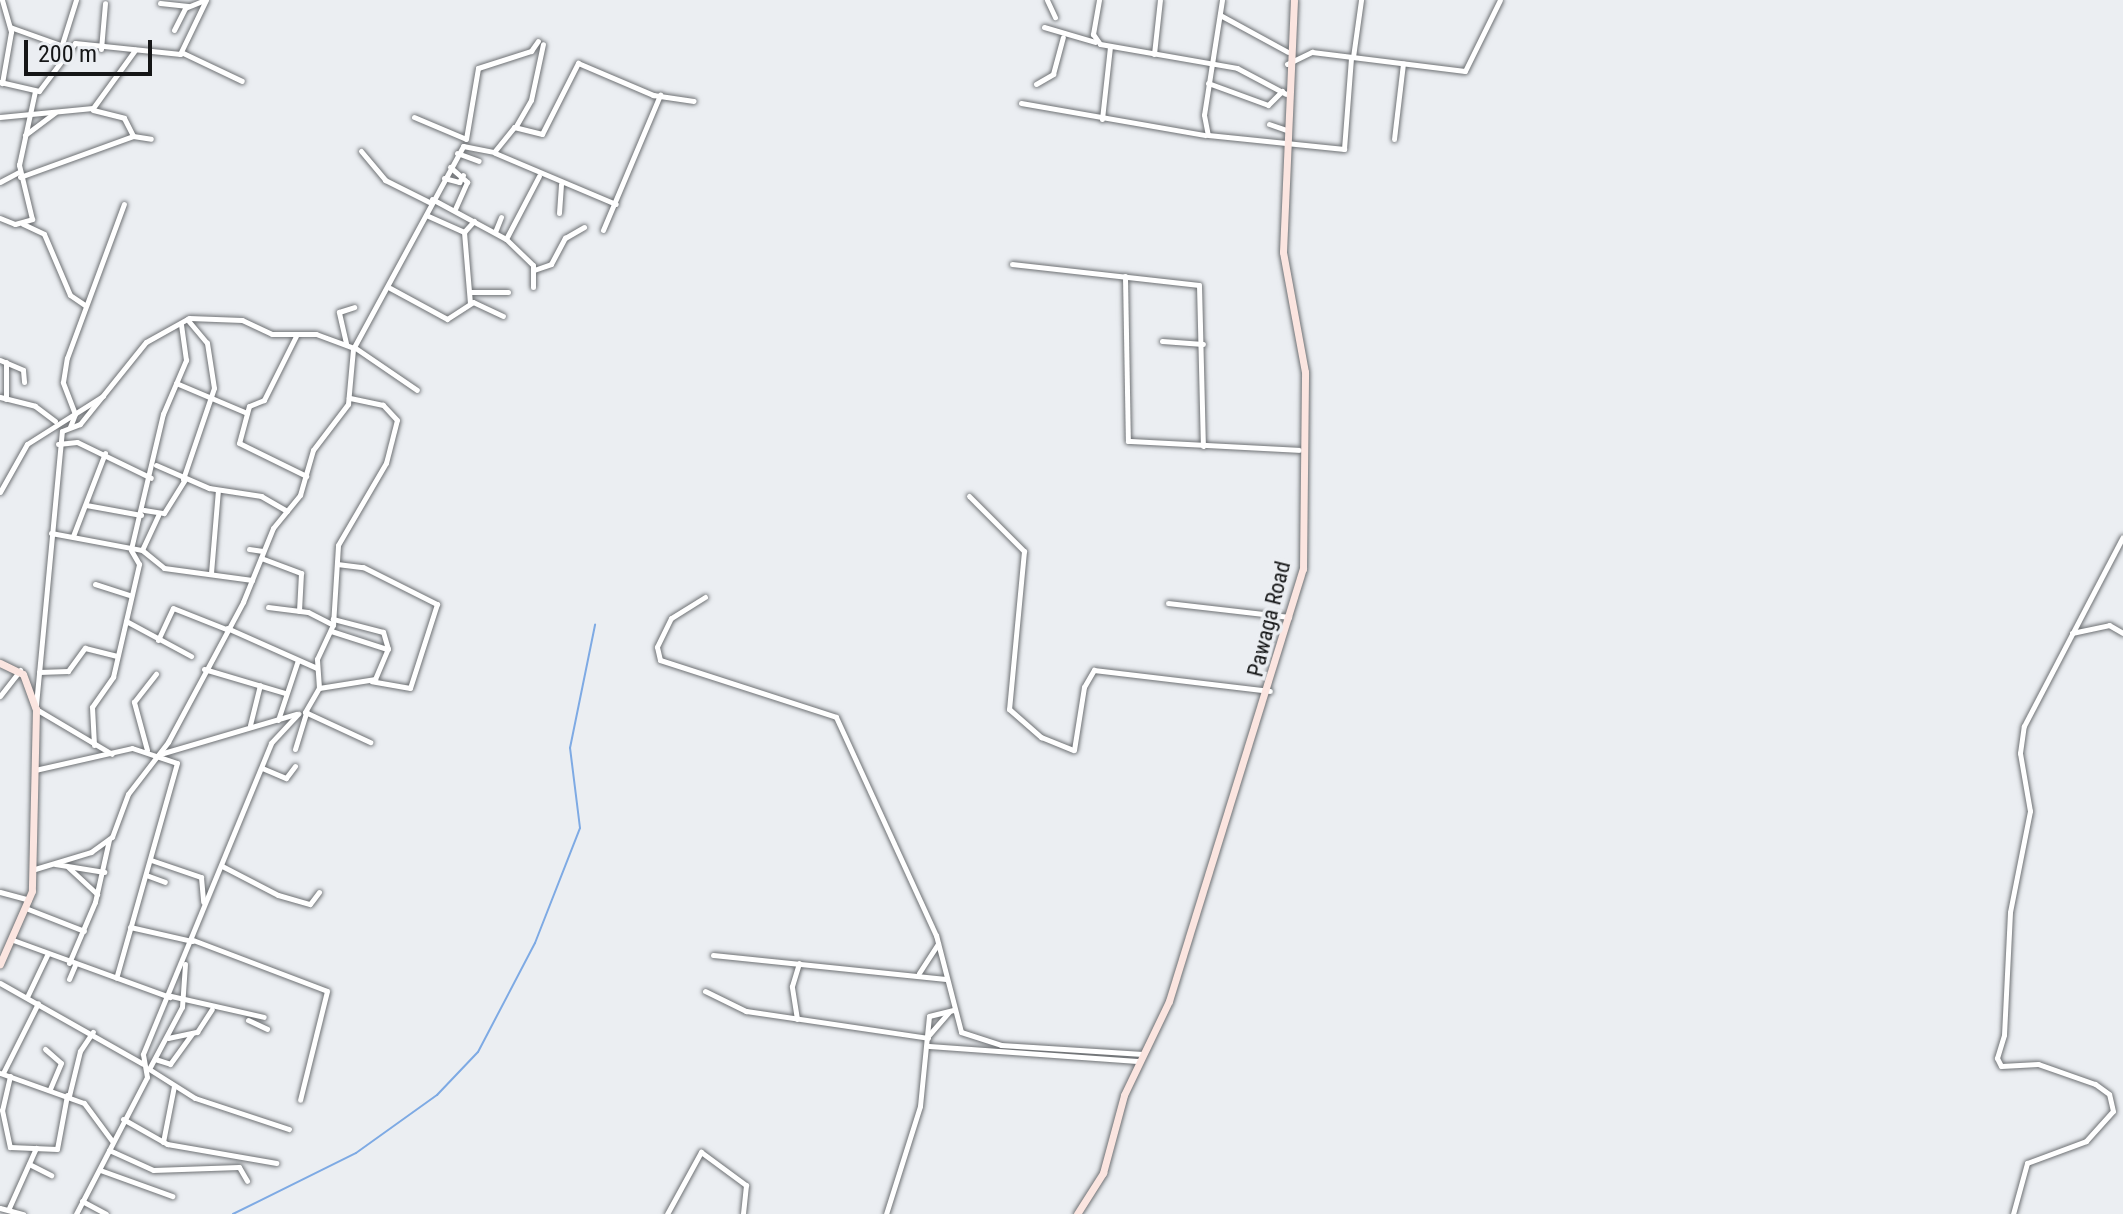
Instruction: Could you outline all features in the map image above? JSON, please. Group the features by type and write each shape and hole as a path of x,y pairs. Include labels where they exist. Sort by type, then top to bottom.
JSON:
{"main road":[{"name":"Pawaga Road","path":"1077,1214 1106,1165 1142,1058 1169,1001 1270,691 1304,559 1299,450 1306,383 1284,268 1287,146 1284,93 1294,0"},
{"path":"0,663 20,670 36,708 35,869 28,909 0,964"}],"street":[{"path":"2,0 9,15 10,27 1,82 35,91"},
{"path":"57,58 76,0"},
{"path":"160,3 188,6 206,0"},
{"path":"183,53 206,0"},
{"path":"1047,0 1055,17"},
{"path":"1096,42 1099,0"},
{"path":"1154,54 1160,0"},
{"path":"1206,135 1208,83 1222,0"},
{"path":"1021,103 1206,135 1287,146 1346,148 1352,57 1361,0"},
{"path":"1287,64 1307,53 1468,71 1500,0"},
{"path":"101,49 105,3"},
{"path":"174,30 188,6"},
{"path":"0,13 9,15"},
{"path":"1220,15 1288,52"},
{"path":"10,27 60,45"},
{"path":"1044,27 1063,37 1110,47 1212,62 1284,93 1268,105 1208,83"},
{"path":"1036,84 1053,74 1063,37"},
{"path":"23,224 32,214 19,174 27,110 35,91 57,58 75,43 115,52 137,49 183,53 242,81"},
{"path":"69,979 104,872 109,840 133,786 159,754 306,476 313,450 349,398 354,348 390,288 431,201 466,141 478,68 531,51 540,43 531,100 516,126 494,152"},
{"path":"1102,119 1110,47"},
{"path":"88,110 137,49"},
{"path":"115,52 126,63"},
{"path":"516,126 542,134 574,64 660,95 694,101"},
{"path":"1394,139 1403,64"},
{"path":"603,230 660,95"},
{"path":"0,117 27,110 88,110 124,118 133,136"},
{"path":"22,138 55,111"},
{"path":"414,117 494,152 539,176 616,204"},
{"path":"1269,124 1286,130"},
{"path":"0,182 133,136 151,139"},
{"path":"361,151 385,180 455,209 506,239 534,270 533,287"},
{"path":"457,153 479,161"},
{"path":"449,167 463,175 467,186 455,209"},
{"path":"444,178 458,183 463,175"},
{"path":"506,239 539,176"},
{"path":"559,213 561,184"},
{"path":"70,428 75,414 63,382 85,305 124,204"},
{"path":"424,215 464,232"},
{"path":"495,232 501,217"},
{"path":"1,219 23,224 44,234 70,295 85,305"},
{"path":"390,288 447,319 470,303 464,232 474,221"},
{"path":"534,270 551,264 565,238 584,227"},
{"path":"1012,264 1199,285 1203,344 1203,446"},
{"path":"1125,276 1126,438 1203,446 1299,450"},
{"path":"471,292 508,292"},
{"path":"470,303 503,316"},
{"path":"346,344 339,312 354,307"},
{"path":"112,754 36,708 57,444 70,428 104,396 146,342 184,320 242,320 272,334 297,334 346,344 417,390"},
{"path":"130,549 143,512 176,383 186,359 184,320"},
{"path":"142,550 158,515 184,480 211,400 208,345 184,320"},
{"path":"297,334 264,400 254,401 247,413 240,445 306,476"},
{"path":"1162,341 1203,344"},
{"path":"24,382 23,370 3,361 3,398 35,406 55,421"},
{"path":"176,383 247,413"},
{"path":"0,492 21,450 55,421 75,414 104,396"},
{"path":"143,1064 185,963 203,902 222,866 272,741 303,712 319,688 318,669 332,625 338,545 386,463 398,417 349,398"},
{"path":"57,444 75,441 151,478"},
{"path":"73,536 105,453"},
{"path":"156,465 184,480 218,490 261,496 287,511"},
{"path":"211,573 218,490"},
{"path":"969,496 1011,532 1025,555 1009,709 1041,737 1074,750 1084,687 1094,670 1270,691"},
{"path":"86,505 158,515"},
{"path":"51,533 142,550 164,568 252,580"},
{"path":"2013,1214 2027,1163 2086,1141 2113,1111 2109,1094 2095,1084 2038,1064 2001,1066 1997,1058 2005,1031 2010,912 2030,811 2020,748 2029,710 2070,633 2108,578 2123,537"},
{"path":"94,745 92,707 116,656 139,562 130,549"},
{"path":"249,549 300,571 299,611"},
{"path":"319,688 372,681 410,688 437,604 363,567 337,564"},
{"path":"95,584 131,596"},
{"path":"705,597 671,618 657,647 660,660 836,717 938,943 951,1011 961,1032 976,1040 1142,1058"},
{"path":"1168,603 1290,617"},
{"path":"268,607 299,611 388,649"},
{"path":"158,640 173,608 318,669"},
{"path":"126,621 191,656"},
{"path":"332,625 383,632 388,649 372,681"},
{"path":"2070,633 2109,625 2123,633"},
{"path":"39,672 68,671 85,648 116,656"},
{"path":"278,720 298,660"},
{"path":"204,669 285,693"},
{"path":"0,696 20,670"},
{"path":"147,750 134,702 156,674"},
{"path":"250,726 260,685"},
{"path":"159,754 303,712 370,742"},
{"path":"295,749 303,712"},
{"path":"35,770 147,750 177,763 116,978"},
{"path":"262,768 286,778 295,766"},
{"path":"35,869 109,840"},
{"path":"151,860 201,877 203,902"},
{"path":"54,864 104,872"},
{"path":"67,866 97,894"},
{"path":"222,866 278,895 310,904 319,892"},
{"path":"146,875 165,882"},
{"path":"0,892 30,900"},
{"path":"28,909 84,931"},
{"path":"130,927 192,940 327,991 300,1100"},
{"path":"13,940 72,964 183,1002 247,1019 267,1029"},
{"path":"919,973 938,943"},
{"path":"27,997 47,955"},
{"path":"713,955 919,973 946,979"},
{"path":"76,1214 183,1002 185,963"},
{"path":"797,1019 792,986 799,963"},
{"path":"0,983 93,1032 174,1086 289,1129"},
{"path":"705,991 746,1011 928,1037"},
{"path":"7,1145 2,1110 4,1074 38,1003"},
{"path":"155,1059 170,1064 212,1008"},
{"path":"928,1037 951,1011"},
{"path":"886,1214 920,1106 929,1016 951,1011"},
{"path":"247,1019 264,1017"},
{"path":"0,1142 36,1148 60,1143 77,1059 93,1032"},
{"path":"167,1038 192,1034"},
{"path":"928,1046 1142,1058"},
{"path":"45,1049 61,1063 50,1089"},
{"path":"4,1074 87,1105 113,1142"},
{"path":"163,1142 174,1086"},
{"path":"123,1119 163,1142 276,1163"},
{"path":"9,1208 36,1148"},
{"path":"109,1150 153,1170 239,1167 247,1181"},
{"path":"667,1214 701,1152 746,1185 743,1214"},
{"path":"29,1164 51,1175"},
{"path":"100,1170 172,1196"},
{"path":"82,1201 106,1214"},
{"path":"0,1208 23,1214"}],"waterway":[{"path":"233,1214 356,1153 437,1095 478,1052 535,943 580,828 570,748 595,625"}]}
